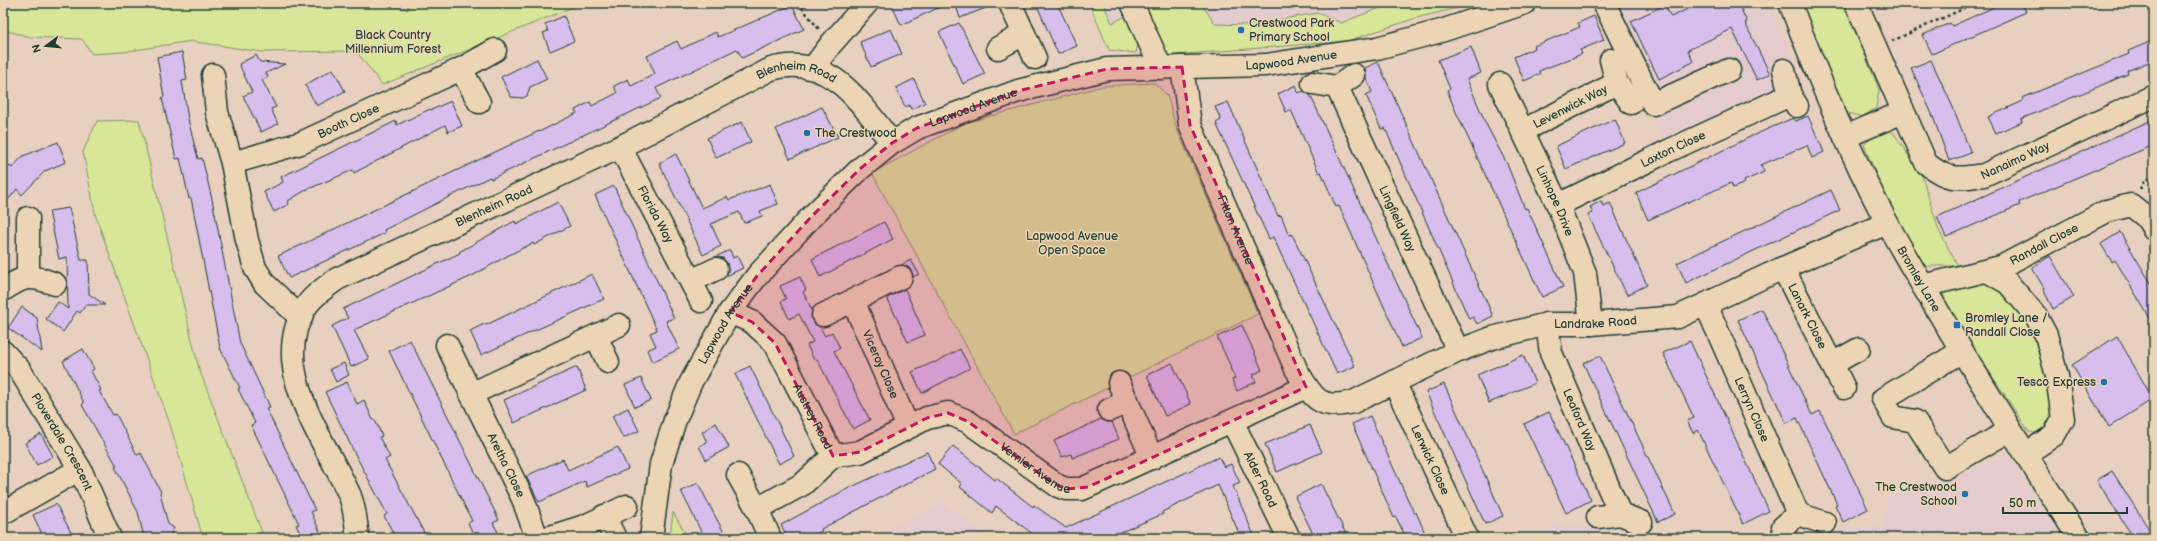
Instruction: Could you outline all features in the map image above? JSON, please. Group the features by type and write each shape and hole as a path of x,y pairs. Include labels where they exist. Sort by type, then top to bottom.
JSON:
{"street":[{"path":"813,68 831,44 867,3"},
{"path":"1010,3 1035,58"},
{"name":"Fitton Avenue","path":"1132,3 1172,67 1190,125 1296,369 1306,387"},
{"name":"Bromley Lane","path":"1790,3 1819,78 1845,137 1887,223 1923,286 2010,430 2079,538"},
{"path":"1845,137 1903,112 1856,3"},
{"name":"Lapwood Avenue","path":"651,538 661,464 675,420 691,382 730,312 757,276 812,216 861,168 892,143 917,128 1018,91 1107,69 1266,65 1378,48 1441,31 1515,5"},
{"path":"1611,5 1653,104 1729,70"},
{"path":"998,48 1024,34"},
{"name":"Booth Close","path":"232,163 301,143 461,69 495,50"},
{"name":"Levenwick Way","path":"1611,60 1618,83 1631,103"},
{"name":"Blenheim Road","path":"358,538 355,515 350,497 309,414 295,380 291,354 294,335 306,307 337,279 620,147 771,69 786,64 813,68 834,79 849,90 892,143"},
{"path":"461,69 479,102"},
{"name":"Laxton Close","path":"1558,206 1668,151 1793,101 1784,70"},
{"path":"213,75 217,112 232,163 247,240 255,268 265,284 301,318"},
{"name":"Lingfield Way","path":"1313,83 1345,81 1458,351"},
{"name":"Levenwick Way","path":"1522,131 1618,83"},
{"name":"Linhope Drive","path":"1500,84 1558,206 1585,273 1592,324"},
{"name":"Nanaimo Way","path":"1903,112 1926,164 1939,174 1953,179 1984,175 2154,96"},
{"name":"Florida Way","path":"620,147 701,301"},
{"name":"Randall Close","path":"1923,286 2001,267 2107,212 2131,205 2146,217 2154,229"},
{"path":"28,218 28,278"},
{"name":"Landrake Road","path":"1306,387 1313,396 1321,401 1337,406 1353,402 1458,351 1492,338 1547,324 1592,324 1678,317 1783,268 1887,223"},
{"name":"Lanark Close","path":"1783,268 1844,388"},
{"path":"691,281 716,269"},
{"path":"1987,271 2008,283 2036,316 2046,335 2057,376 2063,419 2054,435 2026,454"},
{"path":"3,290 17,280 35,276 55,284"},
{"path":"823,315 901,277"},
{"name":"Viceroy Close","path":"853,301 908,427"},
{"name":"Lerryn Close","path":"1706,305 1791,520 1825,522"},
{"name":"Austrey Road","path":"730,312 752,322 775,343 833,456 803,484 757,509"},
{"path":"471,394 619,324"},
{"name":"Leaford Way","path":"1547,324 1551,353 1620,514"},
{"path":"596,336 608,362"},
{"name":"Aretha Close","path":"447,345 523,499 537,538"},
{"name":"Lanark Close","path":"1832,364 1859,349"},
{"path":"1962,350 1883,399 1893,418 1915,421 1945,468 2010,430"},
{"name":"Ploverdale Crescent","path":"3,352 19,369 80,469 110,538"},
{"name":"Lerwick Close","path":"1394,382 1467,538"},
{"name":"Vernier Avenue","path":"833,456 860,452 927,418 948,414 967,421 1051,482 1066,489 1088,487 1306,387"},
{"path":"1119,398 1152,458"},
{"name":"Alder Road","path":"1232,421 1289,538"},
{"path":"3,513 80,469"},
{"path":"738,475 757,509 770,538"},
{"path":"547,538 585,526 627,506"},
{"path":"1598,517 1620,514 1642,522"},
{"path":"604,516 615,538"}],"path":[{"path":"798,3 831,44"},
{"path":"1875,48 1965,8 1968,3"}],"highlighted area":[{"path":"1182,67 1190,125 1306,387 1088,487 1066,489 1051,482 967,421 948,413 927,418 860,452 833,456 775,343 752,322 730,312 757,276 812,216 861,168 892,143 917,128 1018,91 1107,69"}],"shaded area":[{"name":"Crestwood Park Primary School","path":"1089,3 1408,3 1347,41 1161,56 1109,50"},
{"path":"1598,3 1768,3 1793,59 1775,71 1778,87 1663,140"},
{"name":"The Crestwood School","path":"2009,456 2062,538 1537,538 1556,525 1721,537 1832,531 1884,526 1887,499 1905,489"},
{"path":"943,502 991,538 871,538"}],"green space":[{"name":"Black Country Millennium Forest","path":"3,3 381,3 408,10 408,3 583,3 382,85 356,51 262,52 191,41 123,52 92,54 82,39 31,37 3,30"},
{"name":"Crestwood Park Primary School","path":"1089,3 1103,3 1112,23 1153,3 1201,3 1215,24 1247,25 1318,13 1341,23 1385,6 1384,3 1477,3 1416,18 1347,41 1161,56 1138,43 1136,53 1109,50"},
{"path":"1799,3 1843,3 1879,89 1876,108 1862,117 1845,112"},
{"name":"Lapwood Avenue Open Space","path":"1154,83 1167,95 1176,127 1258,314 1014,434 872,173 965,123 1103,86"},
{"path":"139,120 199,369 264,538 203,538 170,424 96,217 83,152 97,121"},
{"path":"1878,132 1893,132 1922,176 1939,231 1958,266 1924,266 1888,203 1864,145"},
{"path":"1987,282 2019,305 2037,334 2053,422 2041,434 2029,432 1943,301 1945,289"},
{"path":"673,512 688,538 670,538"}],"building":[{"path":"891,3 949,3 901,25"},
{"path":"955,3 996,3 996,4 960,18"},
{"path":"1036,3 1057,3 1077,46 1058,54"},
{"path":"1700,3 1738,3 1747,22 1745,23 1770,74 1757,80 1732,29 1688,50 1693,62 1659,79 1631,21 1665,5 1671,17"},
{"path":"1992,3 2022,3 2026,12 1932,54 1923,35 1950,23 1952,26 1994,7"},
{"path":"792,5 804,29 742,58 737,49 656,88 661,98 491,179 490,177 384,230 385,233 289,278 278,256 539,132 577,113 575,110 590,102 592,106 617,93 614,86 628,79 631,86 655,74 647,56 677,41 681,49 716,32 718,37"},
{"path":"564,16 574,41 550,51 543,33 548,31 545,24"},
{"path":"1594,16 1604,40 1580,50 1582,54 1539,71 1540,74 1524,81 1514,57 1535,48 1534,46 1580,27 1578,23"},
{"path":"959,23 985,74 963,84 939,32"},
{"path":"891,29 902,54 871,67 860,42"},
{"path":"2154,40 2154,60 2127,71 2128,74 2021,119 2022,122 1996,133 1988,117 2023,101 2022,98 2129,54 2128,51"},
{"path":"1471,47 1481,73 1467,79 1486,124 1507,164 1525,209 1527,208 1563,287 1542,297 1456,112 1447,90 1450,89 1438,60"},
{"path":"182,52 187,80 182,81 188,119 198,159 202,158 212,199 240,343 270,407 266,408 315,510 311,512 323,538 302,538 296,525 299,524 251,425 255,423 238,389 240,388 220,348 191,198 189,199 180,158 176,159 162,98 164,97 157,57"},
{"path":"256,55 260,62 285,64 266,73 268,77 262,80 276,107 271,109 278,124 261,132 243,96 252,92 239,64"},
{"path":"537,59 547,79 530,87 527,96 523,98 511,97 501,77"},
{"path":"1931,60 1952,105 1971,153 1949,161 1932,114 1911,68"},
{"path":"1378,62 1493,316 1477,324 1473,317 1469,319 1385,128 1381,129 1366,95 1372,92 1366,78 1365,68"},
{"path":"333,69 345,91 317,106 305,85"},
{"path":"914,79 925,103 911,109 909,105 905,107 896,88"},
{"path":"1296,85 1298,93 1304,91 1310,95 1314,103 1422,338 1402,347 1339,206 1336,207 1321,172 1319,173 1291,110 1286,112 1278,94"},
{"path":"451,101 462,126 448,132 445,125 354,173 353,170 306,190 288,201 289,204 274,212 264,192 283,182 281,177 396,121 397,125 430,109 431,110"},
{"path":"1228,102 1278,216 1281,215 1289,235 1292,234 1355,366 1337,374 1273,237 1269,239 1216,123 1221,120 1215,107"},
{"name":"The Crestwood","path":"822,107 838,137 790,159 776,129"},
{"path":"1808,116 1824,152 1812,158 1807,145 1761,165 1764,172 1744,181 1745,183 1733,188 1731,183 1648,220 1636,193 1752,136 1793,118 1796,121"},
{"path":"1615,119 1625,143 1566,169 1556,146"},
{"path":"2154,119 2154,145 2019,202 2020,205 1946,237 1937,217"},
{"path":"742,122 751,142 716,158 707,138"},
{"path":"58,142 66,162 45,171 22,195 17,189 3,206 3,159 12,168 23,156"},
{"path":"676,154 702,208 727,197 729,200 770,184 778,204 760,211 762,216 744,223 739,212 711,224 721,246 703,255 659,163"},
{"path":"614,186 674,318 666,321 679,349 652,362 647,350 656,346 650,333 657,330 595,195"},
{"path":"1831,190 1840,210 1686,283 1677,263"},
{"path":"1601,201 1603,206 1610,203 1647,285 1627,295 1588,215 1593,213 1590,207"},
{"path":"558,202 570,226 534,245 533,243 507,256 472,276 354,330 369,359 351,367 332,326 348,318 343,309 460,253 459,252 515,221 516,224"},
{"path":"69,208 81,260 88,260 89,294 105,305 86,305 80,313 77,311 63,332 46,319 58,302 68,309 67,257 59,259 49,211"},
{"path":"884,222 893,239 820,277 812,259"},
{"path":"2120,232 2154,288 2154,325 2115,260 2112,262 2101,244"},
{"path":"730,250 733,258 737,256 743,268 726,276 728,270 727,263 723,258 715,257"},
{"path":"2050,256 2074,297 2053,309 2043,289 2044,288 2032,268"},
{"path":"911,260 919,274 913,277 908,267 901,265"},
{"path":"592,274 604,299 481,355 470,331 486,323 486,325"},
{"path":"800,277 806,290 803,292 812,310 812,321 820,327 825,336 832,332 840,348 834,351 870,420 853,429 817,359 814,360 807,345 813,342 799,314 789,319 781,301 786,299 780,286"},
{"path":"905,289 925,335 908,342 887,298"},
{"path":"22,307 37,318 42,352 8,328"},
{"path":"1762,309 1812,415 1820,411 1868,509 1843,522 1835,505 1837,504 1797,418 1786,423 1738,320"},
{"path":"1242,325 1262,370 1253,375 1256,382 1237,391 1232,380 1235,378 1230,368 1231,367 1217,337"},
{"path":"2117,336 2153,399 2109,427 2072,365"},
{"path":"410,340 499,520 493,523 498,532 486,538 475,538 468,523 472,521 389,351"},
{"path":"1690,341 1769,511 1743,524 1698,430 1693,433 1687,421 1694,418 1663,353"},
{"path":"83,349 94,369 91,371 101,390 99,391 113,415 116,414 137,455 141,453 161,492 168,524 174,528 169,538 144,538 138,512 115,467 117,466 82,405 84,403 63,361"},
{"path":"960,349 970,368 922,393 912,372 934,363"},
{"path":"1523,355 1535,383 1489,403 1477,375"},
{"path":"1600,356 1675,514 1658,522 1583,363"},
{"path":"344,363 349,375 336,382 330,369"},
{"path":"1172,363 1191,404 1165,416 1147,375"},
{"path":"750,366 794,456 779,464 735,374"},
{"path":"577,367 586,390 514,423 504,400"},
{"path":"641,378 651,400 635,407 625,385"},
{"path":"347,382 357,404 364,400 373,420 375,420 382,436 379,437 390,457 385,460 427,538 396,538 384,516 387,514 355,454 325,392"},
{"path":"1444,384 1503,516 1485,524 1426,392"},
{"path":"628,408 639,431 623,438 612,416"},
{"path":"1549,412 1591,500 1566,513 1524,424"},
{"path":"1370,416 1427,538 1406,538 1396,517 1394,518 1352,424"},
{"path":"1101,419 1107,422 1112,422 1119,439 1072,458 1071,454 1062,457 1054,441"},
{"path":"716,423 729,447 706,460 699,446 707,442 702,432"},
{"path":"1310,425 1322,452 1277,472 1265,444"},
{"path":"41,434 53,456 37,465 25,443"},
{"path":"953,446 995,480 996,478 1033,507 1034,505 1066,528 1219,457 1224,467 1231,464 1240,483 1233,486 1255,538 1241,538 1218,485 1162,512 1163,514 1107,538 1038,538 996,506 992,513 960,487 962,484 938,464"},
{"path":"618,447 628,469 587,487 585,481 539,502 526,476 563,459 568,470"},
{"path":"927,452 935,469 821,529 822,531 808,538 788,538 781,525 845,490"},
{"path":"2112,471 2154,538 2134,538 2119,516 2097,480"},
{"path":"698,483 727,538 704,538 681,491"},
{"path":"1321,484 1348,538 1315,538 1295,497"},
{"path":"56,504 74,538 44,538 33,515"}],"place":[{"name":"Crestwood Park Primary School","path":"1241,30"},
{"name":"The Crestwood","path":"807,133"},
{"name":"Bromley Lane / Randall Close","path":"1957,325"},
{"name":"Tesco Express","path":"2104,382"},
{"name":"The Crestwood School","path":"1965,494"}]}
